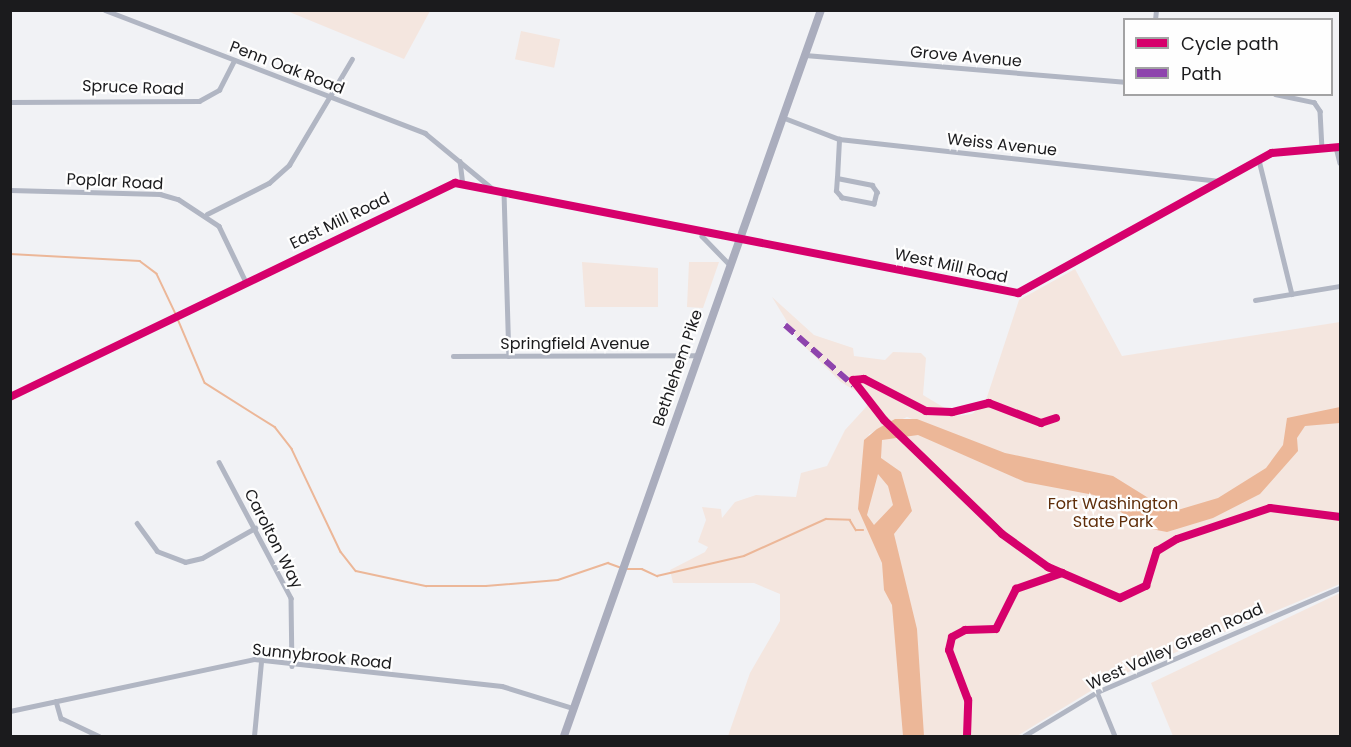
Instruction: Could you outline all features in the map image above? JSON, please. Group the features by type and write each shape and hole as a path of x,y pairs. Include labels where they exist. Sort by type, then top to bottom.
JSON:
{"main road":[{"name":"Bethlehem Pike","path":"564,736 738,237 821,10"}],"street":[{"name":"Penn Oak Road","path":"105,10 425,133 456,155 493,189"},
{"name":"Grove Avenue","path":"806,55 1123,82"},
{"path":"246,282 219,226 207,214 269,183 289,165 333,99 352,59"},
{"name":"Spruce Road","path":"10,102 199,101 219,90 234,61"},
{"path":"1285,96 1314,102 1320,111 1322,147"},
{"name":"Weiss Avenue","path":"782,117 839,139 1222,181"},
{"path":"837,178 872,185 877,192 874,204 842,198 837,178 839,139"},
{"path":"1338,147 1341,163"},
{"name":"West Mill Road","path":"703,230 1022,293 1259,160 1286,149 1338,147"},
{"path":"456,155 464,168 463,184"},
{"path":"1259,160 1292,294"},
{"name":"East Mill Road","path":"10,397 183,315 413,200 463,184 703,230"},
{"name":"Poplar Road","path":"10,190 159,194 207,214"},
{"path":"504,192 509,356"},
{"path":"703,230 702,236 729,264"},
{"path":"1255,300 1341,286"},
{"name":"Springfield Avenue","path":"453,356 697,355"},
{"name":"Carolton Way","path":"219,462 293,605 292,666"},
{"path":"137,523 158,551 185,561 202,558 255,528"},
{"name":"West Valley Green Road","path":"1024,736 1097,692 1341,588"},
{"name":"Sunnybrook Road","path":"10,711 244,661 502,686 573,708"},
{"path":"254,736 261,662"},
{"path":"1097,692 1115,736"},
{"path":"56,702 62,718 99,736"}],"green space":[{"path":"430,10 404,59 287,11"},
{"path":"521,31 560,39 554,68 515,59"},
{"path":"582,262 658,268 658,307 585,307"},
{"path":"689,262 719,262 703,308 687,307"},
{"name":"Fort Washington State Park","path":"1075,269 1122,356 1340,322 1340,584 1107,681 1017,736 728,736 750,673 780,621 780,594 754,583 673,583 670,570 705,552 708,547 698,542 706,520 702,507 721,509 722,518 735,502 756,495 796,497 801,473 827,466 845,430 867,406 867,398 841,382 799,341 772,297 814,335 853,348 854,356 885,360 893,352 921,353 926,358 923,395 958,416 972,414 985,403 1019,300","holes":["907,417 976,443 974,449 900,423 874,442 863,469 869,434"]},
{"path":"1340,593 1340,736 1173,736 1151,683"}],"shaded area":[{"path":"1340,407 1340,423 1305,426 1297,438 1298,451 1260,494 1213,518 1167,532 1146,528 1094,495 1025,482 918,435 882,440 881,458 901,472 912,511 894,534 917,629 924,736 903,736 892,605 884,590 882,563 858,509 864,440 877,429 895,419 917,419 1005,453 1113,476 1171,512 1218,498 1266,468 1283,445 1287,418","holes":["878,474 888,486 893,505 874,525 867,515"]}],"waterway":[{"path":"10,254 140,261 157,274 176,314"},
{"path":"178,319 205,383 275,427 292,449 341,552 356,571 426,586 486,586 558,580 608,563 619,567"},
{"path":"626,569 642,569 657,576 744,556 826,519 850,520 856,530 863,530"}],"marked path":[{"path":"785,325 853,385"}],"cycle path":[{"path":"10,397 455,183 1018,293 1272,153 1340,147"},
{"path":"1056,418 1041,423 989,403 952,412 926,411 864,379 853,380 884,420 1002,534 1048,567 1120,598 1146,586 1157,551 1177,539 1270,508 1340,517"},
{"path":"967,736 968,700 949,650 952,637 965,630 996,629 1016,589 1062,573"}]}
